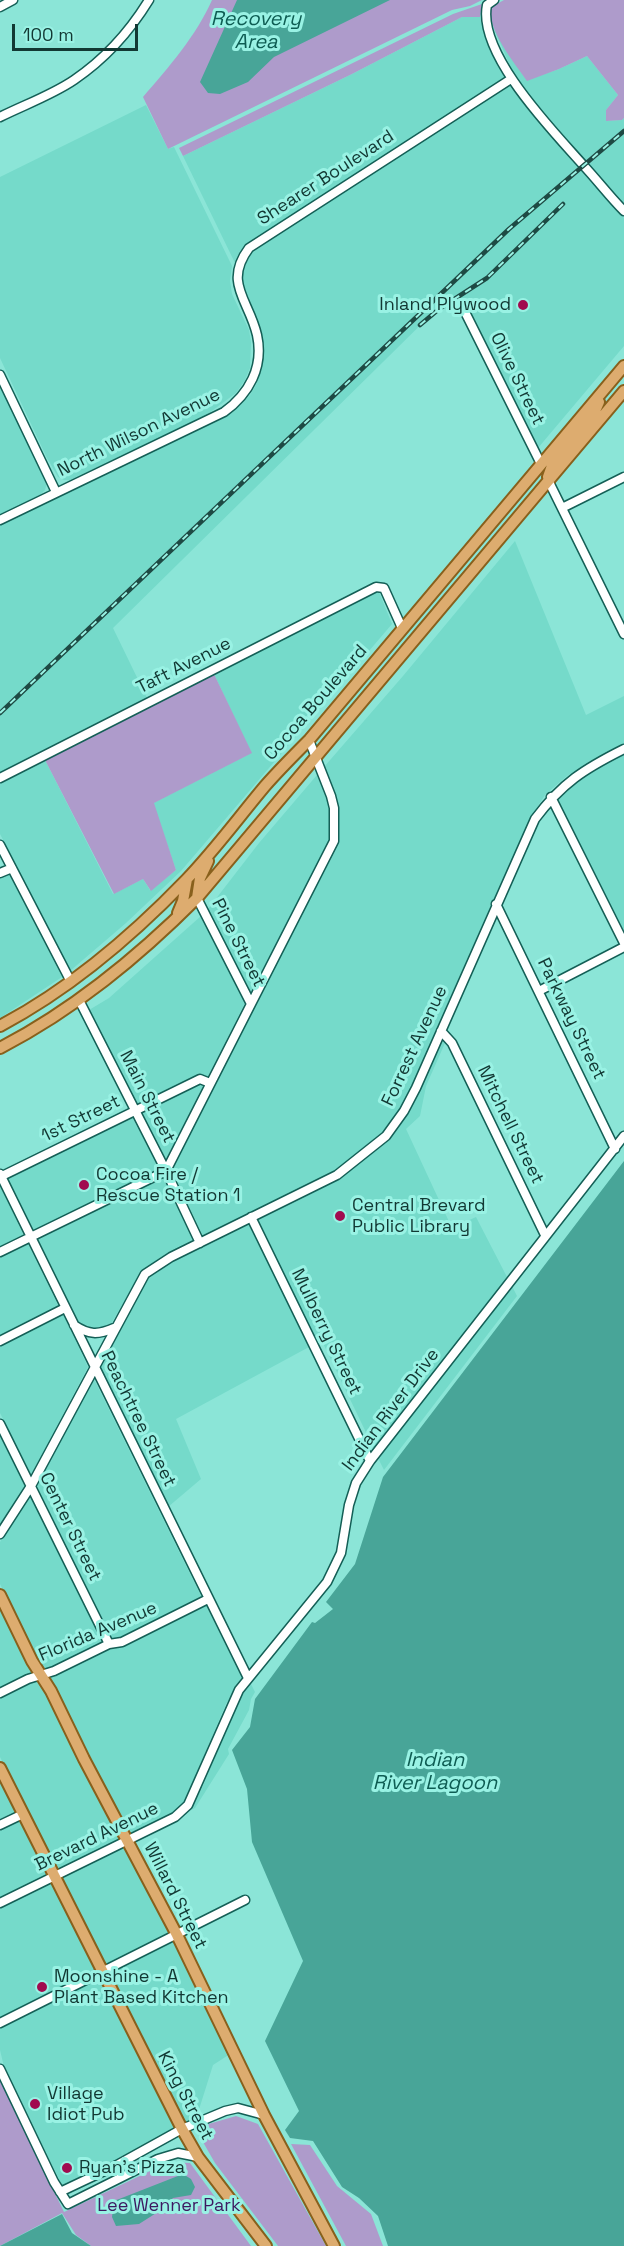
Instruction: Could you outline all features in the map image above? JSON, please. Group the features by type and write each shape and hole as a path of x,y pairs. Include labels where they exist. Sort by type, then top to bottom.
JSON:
{"main road":[{"name":"Cocoa Boulevard","path":"0,1026 71,982 118,945 187,879 267,785 309,740 624,366"},
{"path":"548,480 548,473 553,462 595,411 603,390"},
{"name":"Cocoa Boulevard","path":"0,1048 38,1028 113,976 197,898 624,391"},
{"path":"472,570 487,544 539,482 542,473 541,464"},
{"path":"197,898 200,878 213,850"},
{"path":"174,921 183,901 187,879"},
{"name":"Willard Street","path":"0,1595 177,1935 264,2115 334,2246"},
{"name":"King Street","path":"0,1768 182,2129 198,2157 266,2246"}],"street":[{"path":"0,7 13,0"},
{"path":"0,117 73,81 105,56 134,25 149,0"},
{"path":"494,0 487,5 485,15 490,36 511,79 544,122 624,211"},
{"name":"Shearer Boulevard","path":"258,346 257,335 240,293 237,275 240,260 249,248 511,79"},
{"name":"Olive Street","path":"464,308 541,464"},
{"name":"North Wilson Avenue","path":"0,520 224,412 246,392 252,382 258,358 258,346"},
{"path":"0,375 56,492"},
{"path":"562,507 624,477"},
{"path":"548,480 624,634"},
{"name":"Taft Avenue","path":"0,778 376,587 384,588 402,628"},
{"path":"0,1252 166,1171 250,1002 334,841 334,808 329,789 309,740"},
{"name":"Forrest Avenue","path":"0,1534 31,1486 145,1274 163,1261 337,1175 386,1136 404,1111 535,819 551,797 570,780 624,749"},
{"path":"539,991 624,945 551,797"},
{"path":"0,845 71,982"},
{"path":"0,873 12,867"},
{"name":"Pine Street","path":"197,898 250,1002"},
{"name":"Parkway Street","path":"496,904 615,1149"},
{"name":"Main Street","path":"79,1000 200,1243"},
{"name":"Mitchell Street","path":"441,1031 452,1043 545,1235"},
{"name":"1st Street","path":"0,1176 200,1079 210,1083"},
{"name":"Indian River Drive","path":"196,1788 230,1706 248,1678 327,1582 341,1552 349,1505 356,1483 370,1461 624,1136"},
{"name":"Peachtree Street","path":"0,1176 248,1678"},
{"name":"Mulberry Street","path":"251,1217 370,1461"},
{"path":"0,1341 65,1308"},
{"path":"73,1325 86,1333 100,1334 115,1327"},
{"name":"Center Street","path":"0,1424 109,1644"},
{"name":"Florida Avenue","path":"0,1693 54,1671 109,1644 122,1642 208,1599"},
{"name":"Brevard Avenue","path":"0,1903 183,1812 196,1788"},
{"path":"0,1825 23,1814"},
{"path":"0,2023 244,1900"},
{"path":"0,2069 68,2204 158,2159 178,2153 198,2157"},
{"path":"60,2192 117,2165 182,2129 225,2111 238,2108 264,2115"}],"shaded area":[{"path":"462,17 480,17 486,38 505,78 247,244 235,263 183,156 352,74"},
{"path":"493,27 527,80 587,56 618,95 606,110 606,121 624,118 624,203 547,119 515,77"},
{"path":"509,85 540,125 624,218 624,346 538,448 466,302 457,306 460,313 451,295 113,628 147,698 0,773 0,525 226,416 239,406 250,395 257,383 263,357 262,333 244,291 242,275 245,261 252,250"},
{"path":"146,105 168,149 174,147 232,266 230,281 232,294 249,330 250,368 236,393 205,416 70,480 64,480 58,477 47,458 0,358 0,177"},
{"path":"0,384 47,483 40,495 0,515"},
{"path":"515,541 586,715 624,696 624,744 588,762 567,776 545,795 531,817 493,901 490,903 411,1087 400,1109 383,1134 335,1171 203,1236 172,1170 256,1002 339,844 339,807 324,767"},
{"path":"379,592 392,624 181,871 126,923 70,971 0,834 0,783 45,760 113,894 143,879 150,890 176,870 153,803 251,753 214,674"},
{"path":"624,754 624,932 557,798 572,783"},
{"path":"317,775 330,809 329,840 251,992 208,909 259,843"},
{"path":"9,873 62,977 0,1018 0,878"},
{"path":"201,916 245,1003 208,1077 198,1075 137,1105 89,1010 109,998"},
{"path":"442,1040 445,1043 426,1086 420,1116 406,1129 452,1228 476,1217 507,1277 374,1449 322,1341 318,1343 257,1219 339,1179 389,1139 409,1113"},
{"path":"200,1084 204,1085 166,1160 141,1112"},
{"path":"132,1117 160,1169 33,1232 7,1179"},
{"path":"164,1177 194,1241 142,1270 111,1324 100,1329 88,1329 77,1322 37,1240"},
{"path":"0,1186 24,1236 0,1248"},
{"path":"249,1223 309,1347 176,1419 201,1479 168,1507 99,1367 149,1277 165,1265"},
{"path":"28,1244 59,1307 0,1337 0,1257"},
{"path":"512,1286 517,1296 384,1470 378,1458"},
{"path":"63,1314 88,1367 31,1475 0,1413 0,1346"},
{"path":"93,1377 202,1598 121,1638 112,1639 37,1486"},
{"path":"0,1435 26,1486 0,1526"},
{"path":"30,1495 103,1642 53,1667 43,1669 0,1584 0,1542"},
{"path":"0,1605 34,1672 0,1688"},
{"path":"206,1605 242,1678 226,1704 184,1803 173,1813 129,1835 48,1677 110,1648 124,1646"},
{"path":"38,1680 121,1839 57,1871 0,1757 0,1698"},
{"path":"250,1682 255,1692 249,1710 228,1749 229,1754 195,1808 189,1811 203,1786 235,1707"},
{"path":"0,1779 16,1812 0,1820"},
{"path":"20,1820 48,1875 0,1898 0,1830"},
{"path":"125,1847 171,1933 104,1965 61,1878"},
{"path":"52,1882 96,1970 0,2018 0,1908"},
{"path":"174,1941 230,2054 213,2065 196,2119 184,2124 108,1973"},
{"path":"99,1977 176,2128 63,2187 5,2071 0,2050 0,2028"}],"green space":[{"path":"212,0 482,0 470,6 452,10 168,149 143,97 190,39"},
{"path":"504,0 624,0 624,118 622,120 606,121 606,110 618,95 587,56 527,81 503,46 493,26 491,7"},
{"path":"482,4 480,17 462,17 352,74 183,156 179,148 453,14"},
{"path":"214,674 252,753 154,803 176,870 151,891 143,879 114,894 45,760"},
{"name":"Lee Wenner Park","path":"0,2080 64,2212 169,2162 190,2163 251,2246 91,2246 76,2235 62,2213 0,2246"},
{"path":"236,2116 258,2124 326,2246 278,2246 215,2163 195,2128"},
{"path":"291,2144 310,2145 337,2186 371,2214 383,2246 346,2246"}],"water":[{"name":"Recovery Area","path":"237,0 390,0 274,57 248,82 220,94 208,93 200,82"},
{"name":"Indian River Lagoon","path":"624,1161 624,2246 388,2246 378,2216 359,2198 342,2187 313,2141 290,2138 285,2130 299,2111 265,2041 303,1961 252,1842 247,1789 232,1750 250,1727 255,1699 312,1622 315,1623 333,1609 326,1602 355,1564 383,1477"},
{"path":"183,2174 191,2179 195,2187 191,2195 173,2198 161,2210 139,2224 116,2226 112,2217 114,2201"},
{"path":"62,2214 72,2233 91,2246 0,2246"}],"railway":[{"path":"0,713 509,229 624,131"},
{"path":"420,325 439,309 487,278 563,204"}],"place":[{"name":"Inland Plywood","path":"523,305"},
{"name":"Cocoa Fire / Rescue Station 1","path":"84,1185"},
{"name":"Central Brevard Public Library","path":"340,1216"},
{"name":"Moonshine - A Plant Based Kitchen","path":"42,1987"},
{"name":"Village Idiot Pub","path":"35,2104"},
{"name":"Ryan's Pizza","path":"67,2168"}]}
